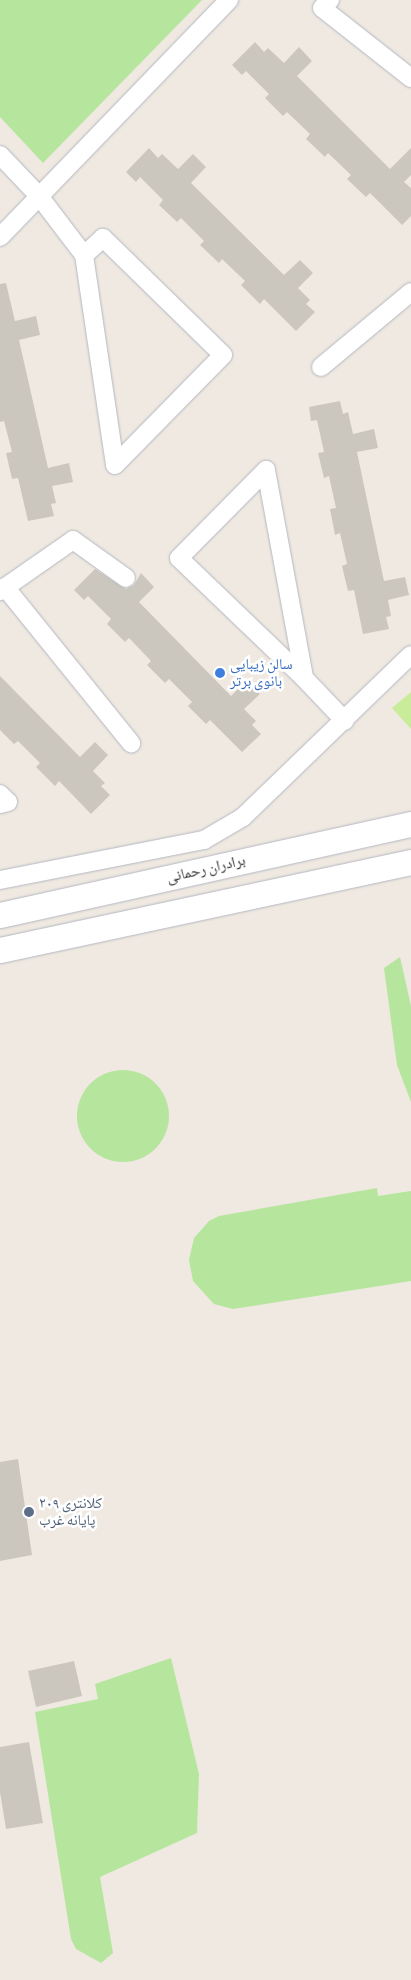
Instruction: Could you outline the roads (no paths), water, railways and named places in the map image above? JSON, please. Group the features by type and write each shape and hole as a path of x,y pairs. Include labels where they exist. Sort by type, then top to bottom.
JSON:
{"main road":[{"name":"برادران رحمانی","path":"0,915 411,824"},
{"path":"0,950 411,862"}],"street":[{"path":"0,237 229,0"},
{"path":"330,0 322,8 411,78"},
{"path":"0,155 39,196 84,255 115,465 223,355 103,238 84,255"},
{"path":"321,367 411,292"},
{"path":"304,678 266,470 179,558 304,678 345,721"},
{"path":"126,578 74,540 3,589 130,743"},
{"path":"0,880 204,840 243,818 411,655"},
{"path":"0,794 8,802 0,804"}],"place":[{"name":"سالن زیبایی بانوی برتر","path":"220,673"},
{"name":"کلانتری ۲۰۹ پایانه غرب","path":"29,1512"}]}
